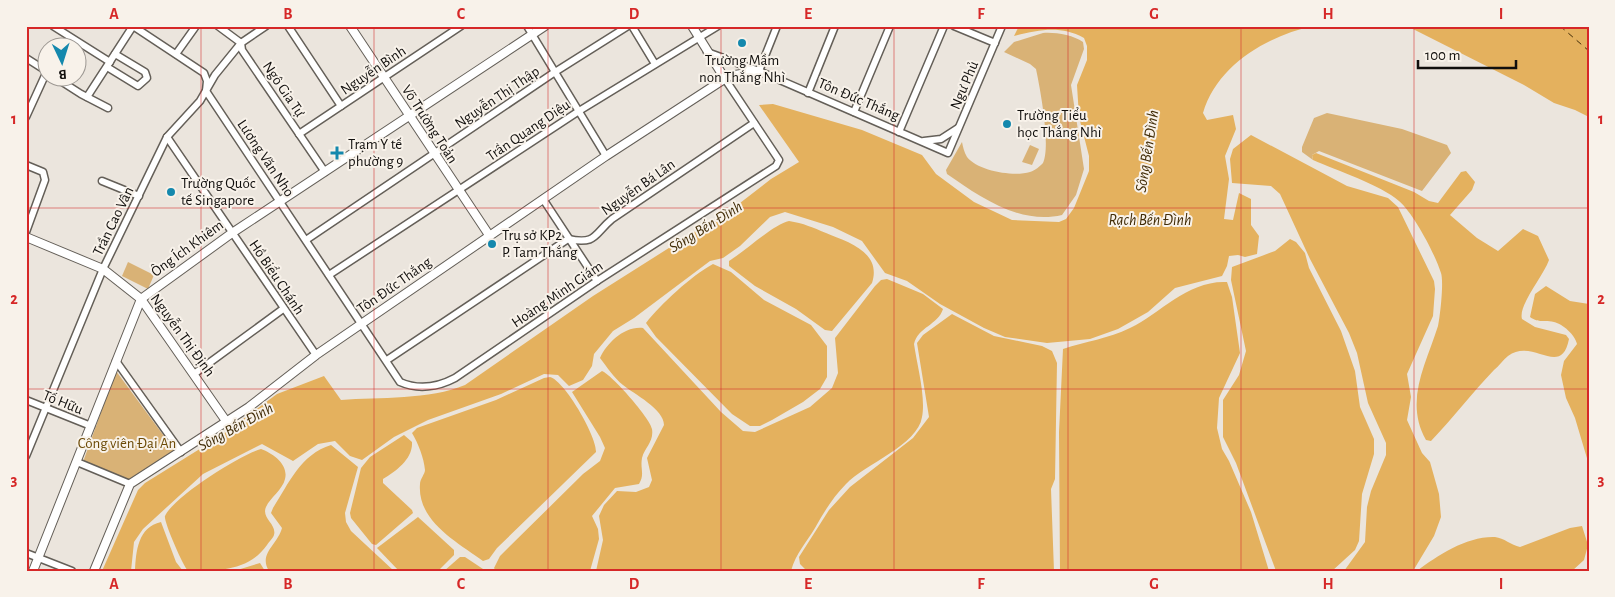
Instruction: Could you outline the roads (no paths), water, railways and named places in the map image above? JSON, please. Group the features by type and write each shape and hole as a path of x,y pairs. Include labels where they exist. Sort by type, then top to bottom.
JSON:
{"street":[{"path":"53,26 138,86 147,78 145,72 115,54"},
{"path":"87,97 133,26"},
{"name":"Lương Văn Nho","path":"133,26 205,74 206,91 362,325"},
{"path":"176,54 196,26"},
{"name":"Ngô Gia Tự","path":"218,26 241,43 242,50 325,172"},
{"name":"Trần Cao Vân","path":"26,456 103,270 167,136 206,91 215,75 241,43 266,26"},
{"path":"288,26 341,106"},
{"name":"Võ Trường Toản","path":"350,26 489,235"},
{"name":"Nguyễn Bình","path":"299,134 461,26"},
{"path":"527,26 606,156"},
{"name":"Ông Ích Khiêm","path":"141,299 232,233 545,26"},
{"name":"Nguyễn Thị Thập","path":"306,240 555,72 628,26"},
{"path":"632,26 655,64"},
{"path":"692,26 754,123"},
{"name":"Trần Quang Diệu","path":"329,275 579,111 718,26"},
{"path":"759,71 777,26"},
{"path":"808,93 835,26"},
{"path":"854,112 890,26"},
{"path":"899,132 944,26"},
{"path":"954,26 995,43"},
{"name":"Ngư Phủ","path":"948,153 1002,26"},
{"name":"Tôn Đức Thắng","path":"708,52 759,71 948,153"},
{"path":"26,58 38,66"},
{"name":"Tôn Đức Thắng","path":"130,484 265,395 316,356 606,156 725,78 744,72 759,71"},
{"path":"26,117 40,88"},
{"path":"72,88 108,108"},
{"name":"Hoàng Minh Giám","path":"362,325 400,382 421,387 443,383 455,378 779,163 754,123"},
{"name":"Nguyễn Bá Lân","path":"568,239 584,242 596,237 612,219 754,123"},
{"path":"921,141 941,140 959,127"},
{"name":"Hồ Biểu Chánh","path":"167,136 282,309 316,356"},
{"path":"26,165 43,172 45,178 26,232"},
{"path":"102,181 140,196"},
{"path":"543,199 597,282"},
{"name":"Nguyễn Thị Định","path":"26,237 103,270 141,299 226,421"},
{"path":"386,360 568,239"},
{"path":"33,571 141,299"},
{"path":"194,374 282,309"},
{"path":"116,361 181,452"},
{"name":"Tố Hữu","path":"26,400 91,426"},
{"path":"77,462 130,484 94,571"},
{"path":"26,553 72,571"}],"water":[{"name":"Rạch Bến Đình","path":"1019,26 1313,26 1278,37 1246,55 1220,81 1210,96 1203,113 1207,120 1233,115 1236,129 1225,156 1229,179 1224,219 1233,220 1239,193 1251,199 1251,225 1259,236 1257,254 1245,257 1238,255 1229,256 1222,276 1175,288 1148,312 1118,329 1090,339 1047,343 1005,337 984,328 940,304 907,281 885,273 862,241 833,227 785,212 770,217 740,246 723,258 710,261 634,318 613,331 594,354 592,366 583,380 569,386 558,375 544,374 501,394 428,420 394,437 362,460 350,456 335,441 318,444 293,461 262,444 203,474 143,529 134,542 131,571 102,571 138,490 145,483 219,437 277,394 324,376 341,400 420,396 451,390 465,385 593,296 740,203 771,179 799,162 759,105 773,104 862,130 922,155 936,174 974,202 1012,220 1059,222 1066,219 1074,208 1089,171 1089,156 1079,117 1077,85 1087,60 1087,46 1084,38 1066,31 1049,30 1014,36"},
{"path":"1407,26 1589,26 1589,117 1554,103 1524,85"},
{"path":"1251,135 1347,186 1388,198 1398,207 1434,281 1433,316 1407,374 1411,397 1407,420 1422,453 1430,462 1439,494 1441,517 1434,536 1413,571 1344,571 1365,542 1367,507 1371,491 1386,455 1386,443 1368,403 1357,353 1349,333 1310,259 1280,194 1271,186 1232,183 1230,159 1233,149"},
{"path":"1316,153 1414,192 1429,201 1438,203 1461,172 1466,171 1475,182 1472,190 1450,215 1477,238 1498,251 1523,229 1538,236 1549,260 1527,299 1522,319 1535,327 1566,335 1569,339 1565,350 1560,356 1553,357 1527,351 1517,351 1508,356 1431,441 1426,440 1417,411 1417,397 1423,368 1439,322 1442,284 1438,265 1417,224 1399,201 1381,189 1313,160 1312,155"},
{"path":"789,221 844,240 861,250 872,263 874,272 872,283 832,331 825,330 796,309 755,286 729,266 729,261 768,232"},
{"path":"1290,239 1296,242 1305,253 1309,268 1341,331 1355,371 1360,407 1374,439 1374,454 1362,494 1359,541 1355,550 1332,571 1276,571 1236,463 1223,437 1223,400 1239,375 1246,351 1231,280 1232,267 1275,251"},
{"path":"713,264 731,272 764,300 811,325 827,346 827,377 820,389 803,402 760,426 750,426 732,414 656,337 646,323 677,291"},
{"path":"887,279 923,294 943,309 937,319 916,338 914,344 922,391 922,417 918,427 901,445 841,489 801,548 791,571 596,571 603,540 599,516 604,505 617,491 636,492 649,487 652,480 647,458 664,425 659,413 648,402 620,382 600,358 612,341 629,330 643,328 721,412 743,431 755,432 810,407 832,388 838,373 835,338 875,286 881,280"},
{"path":"1227,282 1232,297 1240,353 1219,398 1217,428 1222,449 1251,512 1269,571 1060,571 1059,432 1063,349 1113,335 1130,328 1187,292 1200,286"},
{"path":"1546,286 1570,301 1589,304 1589,465 1575,418 1566,398 1561,375 1564,361 1577,344 1576,341 1568,330 1561,325 1550,321 1539,321 1530,317 1535,294"},
{"path":"952,314 994,336 1042,346 1052,351 1057,363 1055,479 1051,489 1054,571 807,571 800,564 799,557 829,510 850,487 913,438 929,417 917,343 923,335"},
{"path":"602,371 630,397 645,416 652,429 651,441 642,458 642,477 639,484 615,488 592,516 598,529 599,539 590,571 496,571 494,568 500,556 583,474 600,461 605,448 572,392"},
{"path":"550,377 564,388 579,410 591,435 596,452 497,548 489,559 483,561 451,538 432,520 425,509 421,497 420,484 425,472 424,465 412,433 417,428 496,400"},
{"path":"404,435 412,442 410,454 403,464 383,479 383,483 413,513 376,545 372,544 351,518 350,513 361,468 370,457"},
{"path":"331,445 358,467 345,513 346,522 351,531 394,571 269,571 266,565 267,554 282,528 271,513 273,508 290,479 304,462 321,449"},
{"path":"261,449 279,460 286,474 284,483 265,511 274,531 273,537 260,554 242,565 221,570 188,571 174,543 165,516 181,498 208,477"},
{"path":"418,517 454,550 454,555 438,571 399,571 377,548"},
{"path":"161,522 176,562 183,571 135,571 136,556 143,534 153,525"},
{"path":"1582,526 1588,545 1584,560 1572,571 1417,571 1453,548 1474,540 1495,537 1520,547 1570,528"},
{"path":"460,557 465,557 486,571 444,571"},
{"path":"260,563 265,571 234,571"}],"place":[{"name":"Trường Mầm non Thắng Nhì","path":"742,43"},
{"name":"Trường Tiểu học Thắng Nhì","path":"1007,124"},
{"name":"Trạm Y tế phường 9","path":"337,153"},
{"name":"Trường Quốc tế Singapore","path":"171,192"},
{"name":"Trụ sở KP2 P. Tam Thắng","path":"492,244"}],"water label":[{"name":"Sông Bến Đình","path":"1146,151"},
{"name":"Sông Bến Đình","path":"705,226"},
{"name":"Sông Bến Đình","path":"235,426"}],"park label":[{"name":"Công viên Đại An","path":"127,443"}]}
